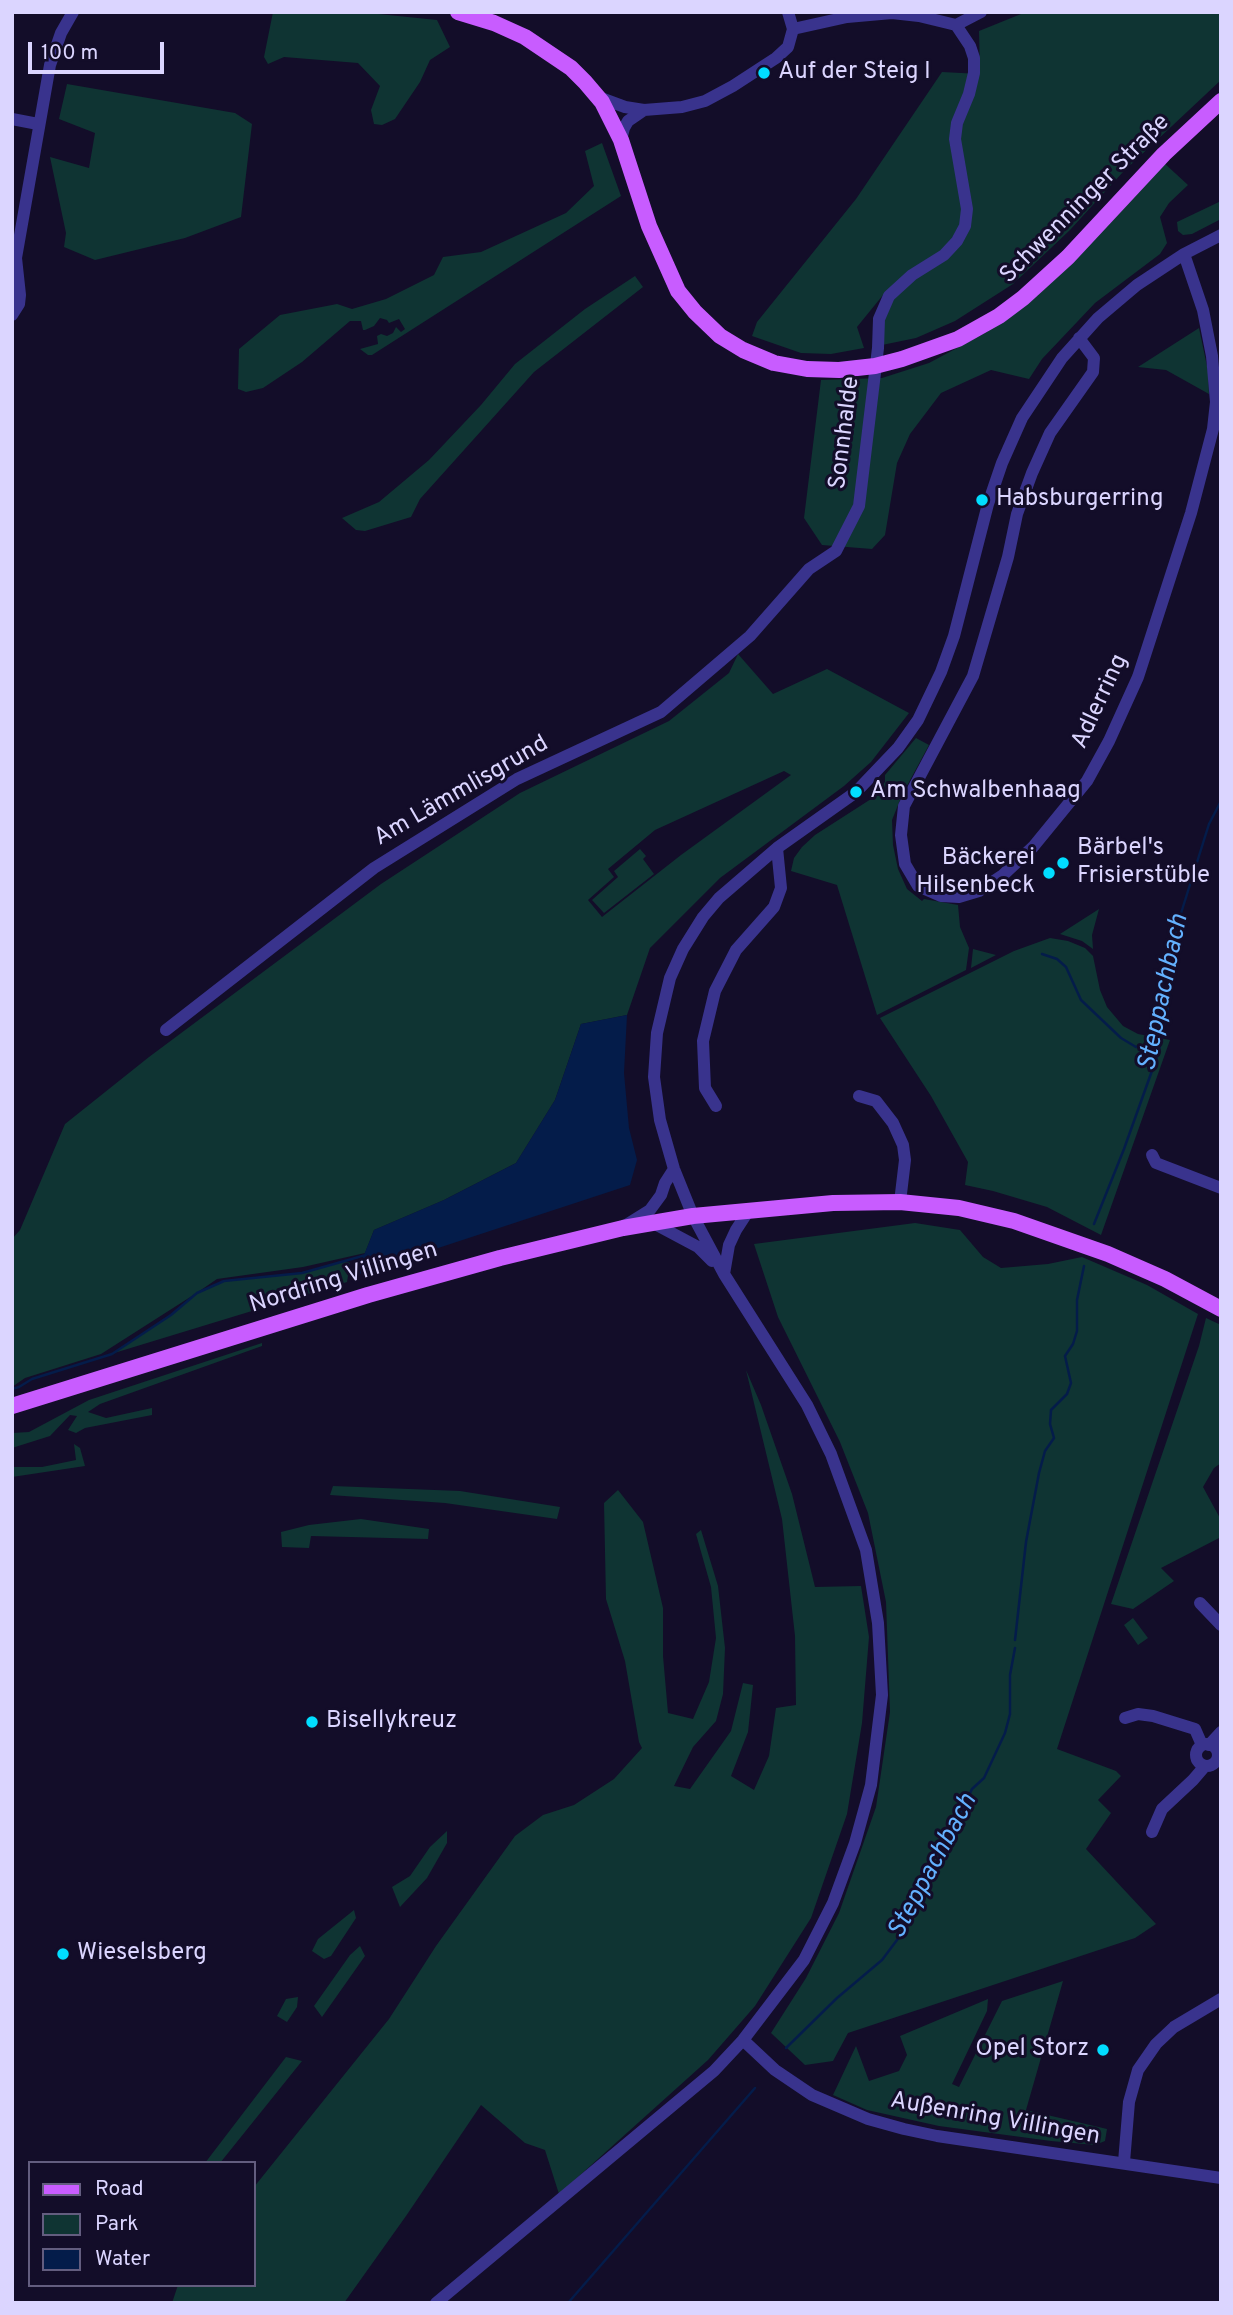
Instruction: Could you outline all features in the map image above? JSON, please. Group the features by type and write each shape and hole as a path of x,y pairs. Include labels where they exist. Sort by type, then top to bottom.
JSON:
{"main road":[{"name":"Schwenninger Straße","path":"458,12 494,23 537,44 571,68 598,97 621,140 649,226 678,291 720,336 757,357 789,366 839,370 875,366 958,339 999,316 1068,257 1164,154 1221,101"},
{"name":"Nordring Villingen","path":"12,1406 440,1273 623,1228 693,1216 833,1203 900,1202 959,1208 1014,1221 1108,1254 1165,1279 1221,1309"}],"street":[{"path":"598,97 625,107 644,110 705,102 776,58 788,47 793,29 788,12"},
{"path":"793,29 847,17 892,13 956,25 981,12"},
{"path":"12,315 19,304 20,295 14,262 17,227 54,49 73,15"},
{"name":"Sonnhalde","path":"809,569 836,551 859,506 879,319 889,296 912,275 944,255 957,242 965,226 967,209 955,139 957,123 974,73 974,58 970,46 956,25"},
{"path":"621,140 628,121 644,110"},
{"path":"12,119 38,124"},
{"path":"436,2303 715,2071 743,2040 804,1960 833,1903 855,1843 871,1785 882,1695 876,1611 866,1550 831,1454 807,1405 724,1274 693,1216 674,1168 660,1120 654,1077 657,1033 670,978 683,949 703,917 738,879 856,792 898,748 918,720 941,672 954,636 988,504 1002,463 1022,418 1062,358 1098,318 1137,285 1184,254 1221,235"},
{"name":"Adlerring","path":"1079,338 1094,358 1093,372 1050,433 1032,473 1017,514 973,677 904,806 901,835 905,864 918,886 941,896 959,897 979,891 1003,875 1033,847 1087,781 1110,741 1138,677 1191,513 1213,429 1216,402 1212,356 1203,310 1184,254"},
{"name":"Am Lämmlisgrund","path":"166,1030 374,867 517,779 661,712 750,636 809,569"},
{"path":"716,1106 705,1088 703,1041 715,990 736,950 774,906 781,888 777,848"},
{"path":"859,1096 876,1101 893,1123 903,1145 905,1160 900,1202"},
{"path":"1152,1155 1156,1163 1221,1188"},
{"path":"623,1228 650,1210 661,1195 664,1183 674,1168"},
{"path":"724,1274 729,1245 749,1210"},
{"path":"653,1223 698,1247 724,1274"},
{"path":"1200,1603 1221,1625"},
{"path":"1125,1718 1138,1714 1153,1716 1195,1729 1206,1745"},
{"path":"1152,1832 1162,1809 1205,1766 1196,1756 1197,1750 1221,1732"},
{"path":"1124,2162 1129,2102 1138,2070 1156,2044 1174,2027 1221,1999"},
{"name":"Außenring Villingen","path":"743,2040 775,2070 811,2095 868,2119 937,2136 1221,2178"}],"green space":[{"path":"273,12 359,12 437,20 450,47 430,60 420,82 395,119 382,125 374,124 371,110 380,86 358,63 284,57 268,64 264,57"},
{"path":"1026,12 1221,12 1221,80 1123,172 1070,230 1013,284 955,321 916,338 882,345 882,321 890,301 883,295 857,327 864,348 831,354 801,353 752,336 757,322 856,199 942,72 980,74 979,31"},
{"path":"67,84 235,113 252,124 241,217 185,238 95,260 64,247 66,233 50,157 89,168 95,133 59,119"},
{"path":"602,143 621,196 372,355 360,349 378,344 377,336 387,336 393,333 396,327 401,332 405,329 399,319 389,323 380,318 374,326 365,330 361,321 350,321 302,362 263,388 246,392 238,389 239,349 280,315 337,304 352,309 386,299 434,275 443,257 481,252 566,213 594,186 585,151"},
{"path":"1163,162 1188,185 1169,203 1160,217 1167,243 1160,254 1095,303 1042,359 1029,379 991,370 941,393 910,434 897,463 885,535 872,549 822,545 804,518 821,380 882,378 929,363 987,332"},
{"path":"1221,201 1221,219 1192,234 1183,235 1178,231 1177,222"},
{"path":"635,276 643,287 534,372 420,499 411,517 365,531 356,530 342,518 379,502 429,460 515,364 585,309"},
{"path":"1199,328 1208,371 1209,394 1166,370 1138,367"},
{"path":"738,654 773,694 827,669 909,713 871,762 844,786 720,878 650,948 627,1015 581,1024 555,1100 516,1163 444,1200 374,1230 365,1253 303,1267 217,1279 198,1292 224,1281 302,1273 345,1261 350,1263 347,1282 111,1354 171,1315 195,1294 101,1354 25,1378 12,1387 12,1239 20,1230 65,1124 149,1057 381,884 520,793 669,721 729,673","holes":["784,771 791,775 681,855 602,917 588,900 614,877 608,869 655,830"]},
{"path":"916,738 929,745 892,820 898,869 907,889 922,901 924,899 958,905 960,927 969,948 966,970 877,1015 837,885 791,871 794,858 815,835 871,799 885,782 885,775"},
{"path":"640,849 646,856 643,859 654,874 604,913 592,900 618,877 614,871"},
{"path":"1099,909 1092,935 1093,949 1082,941 1060,934"},
{"path":"1050,938 1085,948 1093,956 1100,990 1107,1007 1123,1026 1138,1034 1170,1040 1101,1235 1047,1207 965,1185 968,1162 931,1096 880,1018 1014,951"},
{"path":"973,949 996,955 971,968"},
{"path":"915,1223 960,1230 983,1257 1001,1268 1048,1264 1082,1257 1147,1285 1198,1314 1057,1749 1116,1771 1121,1776 1098,1800 1111,1813 1086,1849 1156,1924 1135,1938 848,2033 833,2061 805,2065 771,2033 806,1978 839,1913 876,1807 890,1712 886,1602 868,1513 840,1442 778,1317 754,1244"},
{"path":"1206,1318 1221,1325 1221,1463 1214,1468 1203,1487 1221,1520 1221,1537 1161,1568 1174,1581 1133,1609 1111,1604 1199,1346"},
{"path":"262,1343 262,1346 100,1404 88,1412 106,1418 152,1408 152,1415 85,1428 76,1433 68,1430 77,1416 70,1415 50,1436 12,1448 12,1433 29,1432 89,1400"},
{"path":"746,1370 792,1494 815,1587 861,1586 869,1637 862,1723 847,1814 811,1918 755,2006 708,2060 559,2194 545,2150 525,2143 481,2105 344,2303 172,2303 177,2287 256,2287 256,2185 389,2019 436,1946 515,1836 543,1815 574,1805 614,1779 642,1748 625,1661 606,1599 604,1503 618,1490 643,1522 663,1608 663,1656 668,1713 693,1719 709,1682 716,1638 711,1587 696,1534 701,1530 718,1586 725,1648 723,1694 716,1721 693,1747 674,1786 690,1789 731,1731 743,1683 753,1685 748,1732 731,1776 754,1790 769,1756 776,1708 796,1705 795,1636 782,1519"},
{"path":"74,1444 80,1448 85,1466 12,1477 12,1467 42,1467 76,1460"},
{"path":"333,1486 460,1491 560,1507 557,1519 445,1503 330,1495"},
{"path":"361,1519 429,1529 428,1539 311,1536 309,1548 282,1547 281,1532 309,1525"},
{"path":"1133,1618 1148,1638 1138,1645 1124,1625"},
{"path":"447,1831 447,1843 427,1878 400,1907 392,1887 410,1876 430,1847"},
{"path":"354,1910 356,1918 331,1956 324,1959 312,1951 318,1939"},
{"path":"360,1946 365,1956 322,2017 314,2006 350,1955"},
{"path":"1063,1981 1026,2110 1107,2129 1105,2141 1095,2145 939,2126 867,2110 833,2095 856,2046 869,2081 899,2071 907,2055 900,2036 988,1999 987,2011 952,2084 959,2087 1002,2001"},
{"path":"298,1997 297,2007 287,2022 277,2016 286,1999"},
{"path":"286,2057 302,2061 222,2161 207,2161"}],"water":[{"path":"627,1015 624,1073 629,1128 637,1160 630,1185 356,1275 374,1230 444,1200 516,1163 555,1100 581,1024"}],"waterway":[{"name":"Steppachbach","path":"1094,1224 1158,1054 1167,1016 1177,926 1209,824 1221,801"},
{"path":"1042,954 1057,959 1066,967 1081,1000 1121,1038 1136,1047 1160,1042"},
{"path":"12,1389 32,1379 112,1354 171,1315 197,1293 224,1281 302,1273 366,1255"},
{"name":"Steppachbach","path":"1015,1640 1026,1542 1039,1473 1045,1451 1054,1438 1050,1424 1051,1410 1067,1394 1071,1383 1065,1356 1077,1331 1077,1300 1084,1266"},
{"name":"Steppachbach","path":"786,2048 837,1998 882,1960 906,1928 972,1789 984,1778 1005,1733 1010,1714 1010,1675 1015,1648"},
{"name":"Steppachbach","path":"568,2303 755,2088"}],"place":[{"name":"Auf der Steig I","path":"764,73"},
{"name":"Habsburgerring","path":"982,500"},
{"name":"Am Schwalbenhaag","path":"856,792"},
{"name":"Bärbel's Frisierstüble","path":"1063,863"},
{"name":"Bäckerei Hilsenbeck","path":"1049,873"},
{"name":"Bisellykreuz","path":"312,1722"},
{"name":"Wieselsberg","path":"63,1954"},
{"name":"Opel Storz","path":"1103,2050"}]}
